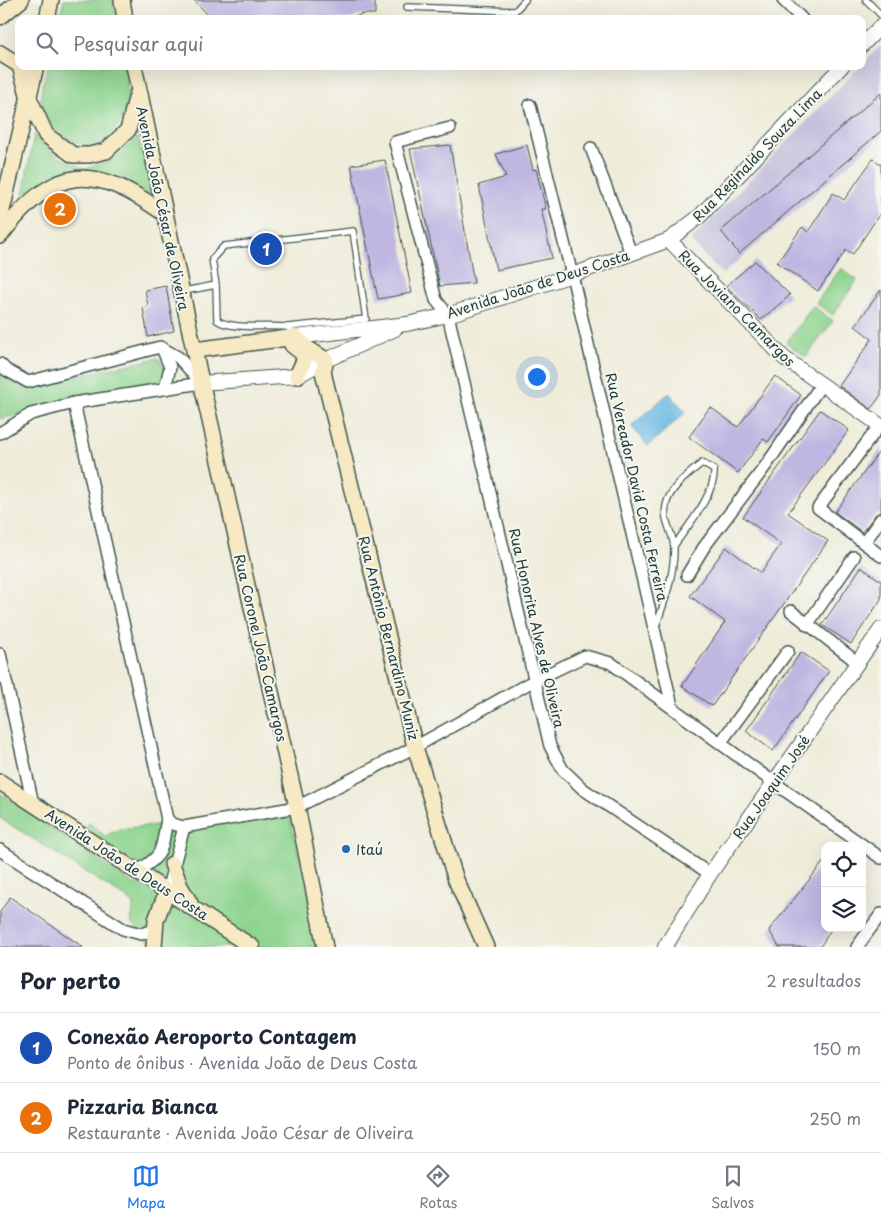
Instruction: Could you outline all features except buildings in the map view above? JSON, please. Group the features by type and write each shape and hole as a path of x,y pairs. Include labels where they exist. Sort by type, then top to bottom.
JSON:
{"main road":[{"path":"0,16 21,0"},
{"path":"48,15 51,0"},
{"path":"122,0 124,15"},
{"path":"0,53 15,63"},
{"path":"20,70 29,98 46,135 73,155 89,155 106,151 128,130 138,92"},
{"path":"0,219 35,70"},
{"name":"Avenida João César de Oliveira","path":"135,70 194,350"},
{"path":"0,236 20,210 39,195 76,177 108,181 141,197 166,214"},
{"path":"292,332 307,348 326,360"},
{"name":"Avenida João de Deus Costa","path":"194,350 275,340 292,332"},
{"path":"275,340 295,347 305,358 297,376"},
{"name":"Rua Coronel João Camargos","path":"194,350 297,807 325,947"},
{"name":"Rua Antônio Bernardino Muniz","path":"326,360 323,372 415,748 456,880 486,947"},
{"name":"Avenida João de Deus Costa","path":"0,782 193,906 252,947"},
{"path":"172,864 180,886 193,906"},
{"path":"154,947 155,930 167,891"}],"street":[{"path":"783,0 798,15"},
{"path":"866,41 881,26"},
{"name":"Rua Reginaldo Souza Lima","path":"668,240 700,216 838,70"},
{"name":"Rua Vereador David Costa Ferreira","path":"530,106 572,275 672,706"},
{"path":"448,314 436,300 395,142 450,128"},
{"path":"591,148 631,253"},
{"name":"Avenida João de Deus Costa","path":"292,332 407,324 448,314 572,275 668,240"},
{"name":"Rua Joviano Camargos","path":"668,240 784,358 880,426"},
{"name":"Rua Honorita Alves de Oliveira","path":"448,314 550,746 563,770 583,789 710,874"},
{"name":"Avenida João de Deus Costa","path":"0,433 31,414 74,404 201,382 297,376 326,360 407,324"},
{"path":"0,364 6,370 28,382 162,348 178,357 201,382"},
{"path":"162,348 170,367 165,389"},
{"path":"687,575 704,547 767,464 821,385"},
{"path":"74,404 167,819 160,855 136,871"},
{"path":"880,426 818,508 881,556"},
{"path":"864,543 881,519"},
{"path":"807,625 854,557"},
{"path":"791,611 858,663"},
{"name":"Rua Joaquim José","path":"665,947 710,874 881,630"},
{"path":"721,742 788,651"},
{"path":"0,654 33,804"},
{"path":"167,819 172,824 184,827 297,807 415,748 534,681 585,656 611,663 881,858"},
{"path":"167,891 172,864 184,827"},
{"path":"0,850 123,929 141,934 155,930"},
{"path":"857,947 881,914"}],"lane":[{"path":"407,7 515,11 525,0"},
{"path":"866,0 881,15"},
{"path":"353,231 366,319 292,332 224,325 218,320 216,286 212,259 224,246 353,231"},
{"path":"182,291 216,286"},
{"path":"654,631 670,589 674,546 665,516 668,498 679,482 702,463 714,470 715,478 706,498 674,546"}],"shaded area":[{"path":"881,45 881,136 723,274 690,241 857,70 866,70 866,60"}],"green space":[{"path":"64,0 113,0 115,15 60,15"},
{"path":"47,70 126,70 128,89 126,108 118,125 103,143 85,145 75,143 60,133 48,119 44,110 41,102"},
{"path":"34,135 57,156 85,169 113,159 138,137 154,196 119,181 88,174 58,177 23,194"},
{"path":"841,268 857,280 833,315 816,303"},
{"path":"813,306 833,321 806,357 786,343"},
{"path":"158,358 165,368 163,380 0,419 0,373 21,388"},
{"path":"0,793 135,885 146,869 83,832 89,823 105,836 120,829 288,810 322,947 154,947 131,923 134,903 0,818"}],"water":[{"path":"669,393 686,412 648,446 631,426"}],"place":[{"name":"Pizzaria Bianca","path":"60,209"},
{"name":"Conexão Aeroporto Contagem","path":"266,249"},
{"name":"Itaú","path":"346,849"}]}
